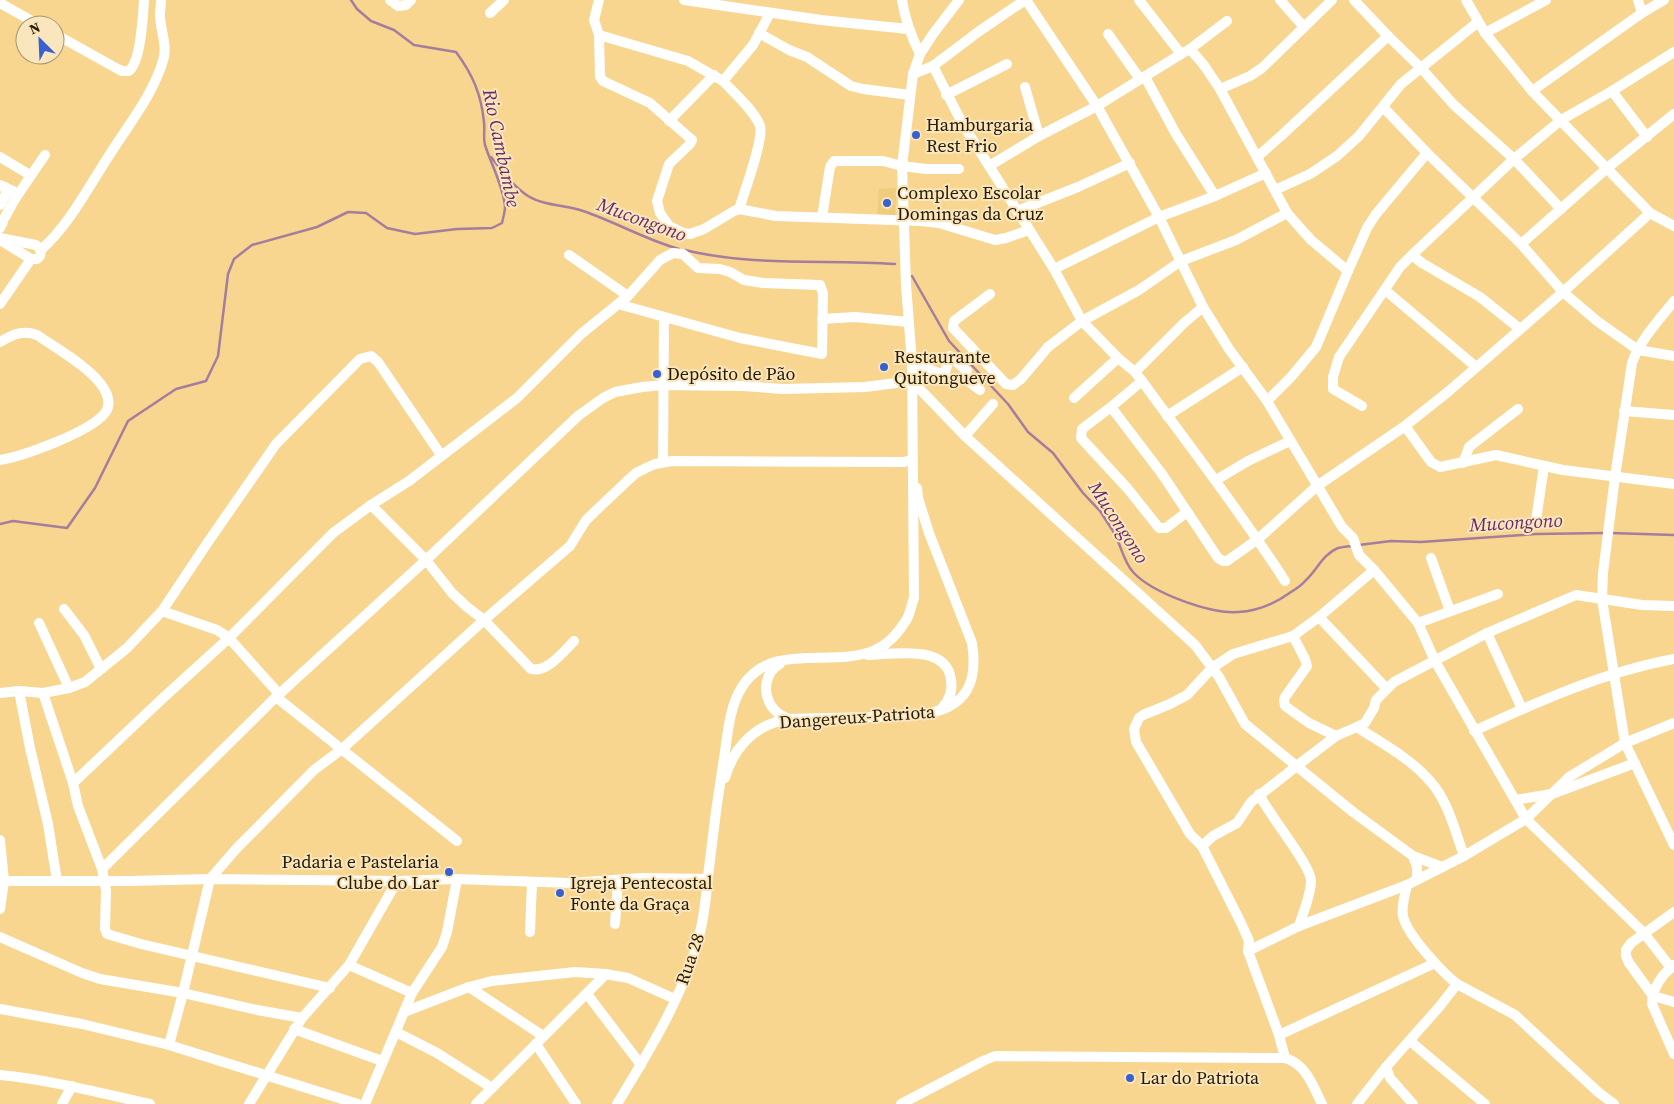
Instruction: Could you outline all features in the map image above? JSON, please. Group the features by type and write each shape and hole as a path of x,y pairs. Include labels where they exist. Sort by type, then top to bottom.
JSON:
{"street":[{"path":"65,40 116,68 126,72 129,71 135,62 142,31 144,0"},
{"path":"0,239 31,259 37,259 40,256 41,250 53,240 67,220 144,100 157,76 165,46 160,16 161,0"},
{"path":"390,0 398,6 406,5 411,0"},
{"path":"490,13 504,0"},
{"path":"599,0 594,20 599,35 600,77 603,81 643,99 692,140 669,164 660,189 657,201 660,213 669,226 683,233 690,234 704,229 739,209 776,216 939,223 995,240 1029,230"},
{"path":"684,0 867,26 908,29"},
{"path":"902,0 904,17 920,54"},
{"path":"858,655 887,644 906,622 914,598 912,363 906,285 902,166 913,74 920,54 959,0"},
{"path":"913,74 933,66 1025,0 1097,106 1159,217 1203,307 1267,401 1342,527 1353,538 1359,555 1418,623 1435,661 1526,819 1644,933 1672,967 1654,990 1652,1004 1674,1054"},
{"path":"1280,0 1304,26"},
{"path":"1220,89 1257,72 1332,0"},
{"path":"1354,0 1470,120 1514,158 1561,209"},
{"path":"1466,0 1485,33 1532,91 1650,213 1674,226"},
{"path":"1485,33 1546,0"},
{"path":"1638,0 1642,13"},
{"path":"1532,91 1642,13 1664,0"},
{"path":"1141,1 1185,52 1203,64 1220,89 1287,213 1311,240 1348,271"},
{"path":"0,4 20,15"},
{"path":"669,121 753,45 770,13"},
{"path":"990,166 1039,136 1097,106 1143,78 1185,52 1227,21"},
{"path":"1275,190 1310,174 1337,156 1359,136 1401,84 1478,22"},
{"path":"759,33 789,50 807,57 851,86 910,95"},
{"path":"1108,34 1143,78 1215,196"},
{"path":"599,35 688,61 718,78 756,118 761,127 759,145 739,209"},
{"path":"1257,156 1388,36"},
{"path":"1362,406 1333,389 1333,377 1340,357 1400,268 1514,158 1561,120 1674,52"},
{"path":"946,94 1007,64"},
{"path":"933,66 946,94 974,144 990,166 1054,269 1082,321 1118,358 1139,376 1216,480 1285,581"},
{"path":"1025,87 1039,136"},
{"path":"1612,91 1647,137"},
{"path":"1383,107 1427,153 1521,244 1563,292 1597,321 1638,350 1674,356"},
{"path":"1521,244 1606,169 1674,114"},
{"path":"1267,401 1316,348 1367,228 1376,214 1427,153"},
{"path":"3,218 45,155"},
{"path":"0,157 30,175"},
{"path":"822,217 830,167 834,161 883,161 926,169 959,169"},
{"path":"1017,212 1130,163"},
{"path":"1054,269 1159,217 1215,196 1266,173"},
{"path":"2,186 13,191 15,199"},
{"path":"0,205 5,196 2,186"},
{"path":"990,294 954,321 953,328 1006,384 1013,385 1021,379 1048,347 1082,321 1139,290 1181,261 1236,240 1287,213"},
{"path":"1112,407 1162,474 1218,558 1227,561 1258,539 1317,486 1405,426 1449,391 1650,213"},
{"path":"0,239 36,245 41,250"},
{"path":"73,783 229,638 333,533 371,505 409,481 517,398 582,334 618,304 628,296 660,260 668,254 678,253 688,257 698,268 720,269 744,280 763,283 818,284 823,293 822,354 740,338 618,304"},
{"path":"569,254 628,296"},
{"path":"1412,256 1480,297 1520,329"},
{"path":"0,304 31,259"},
{"path":"1385,290 1475,366"},
{"path":"1674,301 1652,328 1632,363 1615,477 1603,573 1602,600 1625,743 1674,845"},
{"path":"1187,512 1166,528 1159,528 1128,489 1081,438 1082,429 1112,407 1184,323 1203,307"},
{"path":"663,462 664,317"},
{"path":"822,319 855,317 909,322"},
{"path":"0,342 20,332 29,332 37,335 94,377 107,395 108,404 106,412 100,418 77,432 36,450 0,460"},
{"path":"0,693 19,691 43,694 86,682 127,648 162,612 276,444 360,359 371,356 378,362 441,455"},
{"path":"912,363 944,375 950,356 967,371 964,378 980,390"},
{"path":"1074,398 1118,358"},
{"path":"1168,416 1243,367"},
{"path":"102,869 278,695 426,560 570,423 594,404 615,392 664,385 743,386 783,389 865,387 912,381"},
{"path":"912,381 965,436 1195,645 1219,677 1245,724 1298,765 1353,812 1413,856 1442,867"},
{"path":"965,436 993,404"},
{"path":"1464,463 1469,447 1518,409"},
{"path":"1624,411 1674,415"},
{"path":"1405,426 1430,462 1436,466 1444,467 1496,455 1544,466 1674,484"},
{"path":"1216,480 1248,461 1290,441"},
{"path":"169,1045 210,879 242,843 314,770 342,749 484,620 570,546 586,520 636,473 663,462 904,462 911,460 913,457"},
{"name":"Dangereux-Patriota","path":"718,800 726,772 740,746 753,733 771,723 790,719 910,716 935,713 946,710 967,691 973,676 975,660 972,643 929,532 918,498 913,457"},
{"path":"1536,520 1544,466"},
{"path":"371,505 426,560 452,594 466,608 484,620 531,668 536,670 544,668 574,641"},
{"path":"1431,558 1450,611"},
{"path":"1285,1058 1279,1035 1248,951 1248,941 1241,924 1202,846 1190,834 1136,742 1134,728 1142,715 1187,695 1212,668 1233,654 1293,636 1374,570"},
{"path":"1418,623 1498,594"},
{"path":"1202,846 1213,836 1238,823 1247,807 1259,794 1336,736 1357,728 1364,722 1370,715 1376,700 1386,688 1402,677 1487,633 1576,595 1602,600 1674,606"},
{"path":"64,609 84,635 101,669"},
{"path":"162,612 216,630 229,638 278,695 456,841"},
{"path":"1319,616 1386,688"},
{"path":"40,623 69,688"},
{"path":"1487,633 1522,709"},
{"path":"1293,636 1307,666 1285,697 1285,706 1309,723 1336,736"},
{"path":"718,800 729,725 737,697 743,686 756,671 770,664 787,659 858,655 918,654 933,656 942,661 952,679 952,689 949,698 944,706 935,713"},
{"path":"787,659 774,667 768,675 766,689 767,698 773,708 780,715 790,719"},
{"path":"1474,730 1522,709 1614,674 1674,659"},
{"path":"19,691 48,824 57,881"},
{"path":"43,694 73,783 78,806 102,869 106,890 105,929 107,934 141,944 330,988"},
{"path":"1248,951 1299,926 1407,885 1464,856 1526,819 1569,777 1625,743 1674,723"},
{"path":"1357,728 1409,762 1430,780 1446,808 1464,856"},
{"path":"1515,800 1552,794 1635,763"},
{"path":"1259,794 1311,878 1299,926"},
{"name":"Rua 28","path":"617,1104 641,1065 675,999 694,954 701,926 718,800"},
{"path":"0,840 2,881 0,909"},
{"path":"1413,856 1417,867 1417,880"},
{"path":"2,881 210,879 397,881 457,879 569,883 708,878"},
{"path":"365,1104 412,993 442,947 447,932 457,879"},
{"path":"615,924 618,880"},
{"path":"250,1104 294,1029 349,965 397,881"},
{"path":"530,932 532,882"},
{"path":"1407,885 1403,916 1412,933 1435,964 1457,984 1515,1015 1598,1092 1614,1104"},
{"path":"1674,912 1631,943 1626,950 1626,956 1653,996 1674,1002"},
{"path":"0,937 82,973 122,984 183,993 302,1018"},
{"path":"1279,1035 1435,964"},
{"path":"349,965 412,993"},
{"path":"404,1012 469,987 492,981 575,972 628,978 675,999"},
{"path":"478,1103 606,974"},
{"path":"1357,1104 1457,984"},
{"path":"469,987 539,1040 576,1104"},
{"path":"587,994 641,1065"},
{"path":"0,1008 82,1024 169,1045 267,1074 358,1104"},
{"path":"294,1029 382,1061"},
{"path":"396,1032 437,1053 492,1088"},
{"path":"1410,1041 1485,1104"},
{"path":"901,1104 995,1056 1285,1058 1296,1062 1309,1076 1322,1104"},
{"path":"1386,1067 1390,1078 1413,1104"},
{"path":"0,1075 72,1086 150,1104"},
{"path":"62,1104 72,1086"}],"shaded area":[{"name":"Complexo Escolar Domingas da Cruz","path":"896,188 895,220 877,218 879,189"}],"waterway":[{"name":"Rio Cambambe","path":"0,524 13,521 67,528 95,488 128,421 176,389 206,381 218,356 228,274 234,259 252,245 317,227 348,212 366,213 387,228 415,234 457,229 492,228 502,223 505,209 504,200 485,145 481,102 472,77 462,60 456,52 414,45 394,30 371,21 357,9 351,0"},
{"name":"Mucongono","path":"491,157 513,183 534,199 548,204 583,211 679,249"},
{"name":"Mucongono","path":"685,250 737,259 763,261 895,264"},
{"name":"Mucongono","path":"912,276 949,341 1008,404 1028,432 1053,453 1083,493 1100,511 1116,536 1130,568 1142,580 1153,587 1182,601 1212,610 1226,612 1253,610 1273,603 1299,587 1328,554 1338,548 1353,546"},
{"name":"Mucongono","path":"1359,545 1391,541 1421,542 1536,534 1605,533"},
{"name":"Mucongono","path":"1611,533 1674,535"}],"place":[{"name":"Hamburgaria Rest Frio","path":"916,135"},
{"name":"Complexo Escolar Domingas da Cruz","path":"887,203"},
{"name":"Restaurante Quitongueve","path":"884,367"},
{"name":"Depósito de Pão","path":"657,374"},
{"name":"Padaria e Pastelaria Clube do Lar","path":"449,872"},
{"name":"Igreja Pentecostal Fonte da Graça","path":"560,893"},
{"name":"Lar do Patriota","path":"1130,1078"}]}
